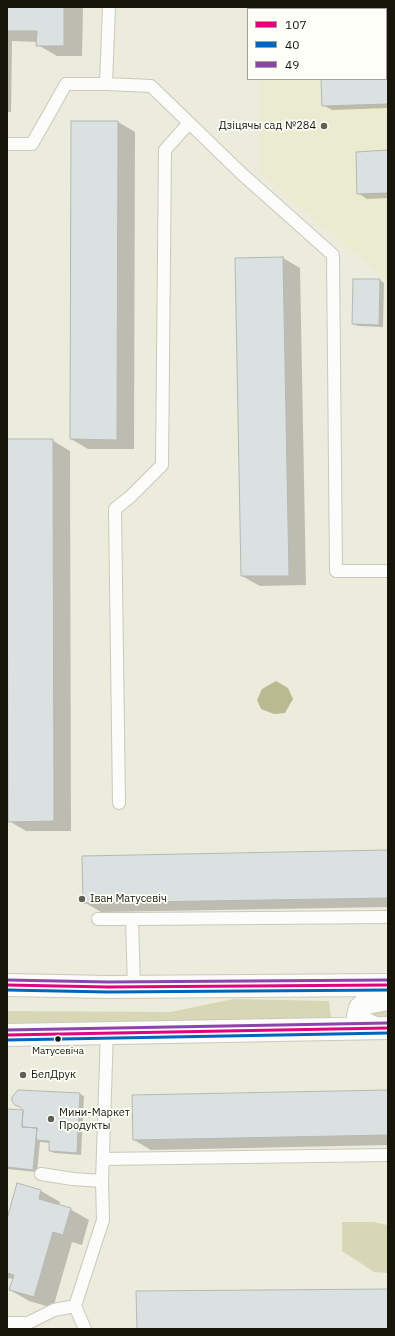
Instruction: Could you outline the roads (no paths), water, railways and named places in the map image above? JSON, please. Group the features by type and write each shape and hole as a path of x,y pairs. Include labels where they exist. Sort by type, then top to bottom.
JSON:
{"main road":[{"path":"7,985 134,987 388,985"},
{"path":"382,1028 362,1022 358,1016 360,1008 366,1003 388,999"},
{"path":"7,1035 382,1028"}],"lane":[{"path":"106,84 109,7"},
{"path":"7,144 32,144 66,84 151,86 242,174 333,255 336,571 388,572"},
{"path":"119,803 115,509 131,496 162,465 164,150 189,123"},
{"path":"98,919 388,917"},
{"path":"132,919 134,987"},
{"path":"85,1329 75,1306 103,1220 102,1180 106,1032"},
{"path":"103,1159 388,1155"},
{"path":"41,1174 73,1179 102,1180"},
{"path":"7,1323 28,1323 54,1310 75,1306"}],"place":[{"name":"Дзіцячы сад №284","path":"324,126"},
{"name":"Іван Матусевіч","path":"82,899"},
{"name":"Матусевіча","path":"58,1039"},
{"name":"БелДрук","path":"23,1075"},
{"name":"Мини-Маркет Продукты","path":"51,1119"}]}
